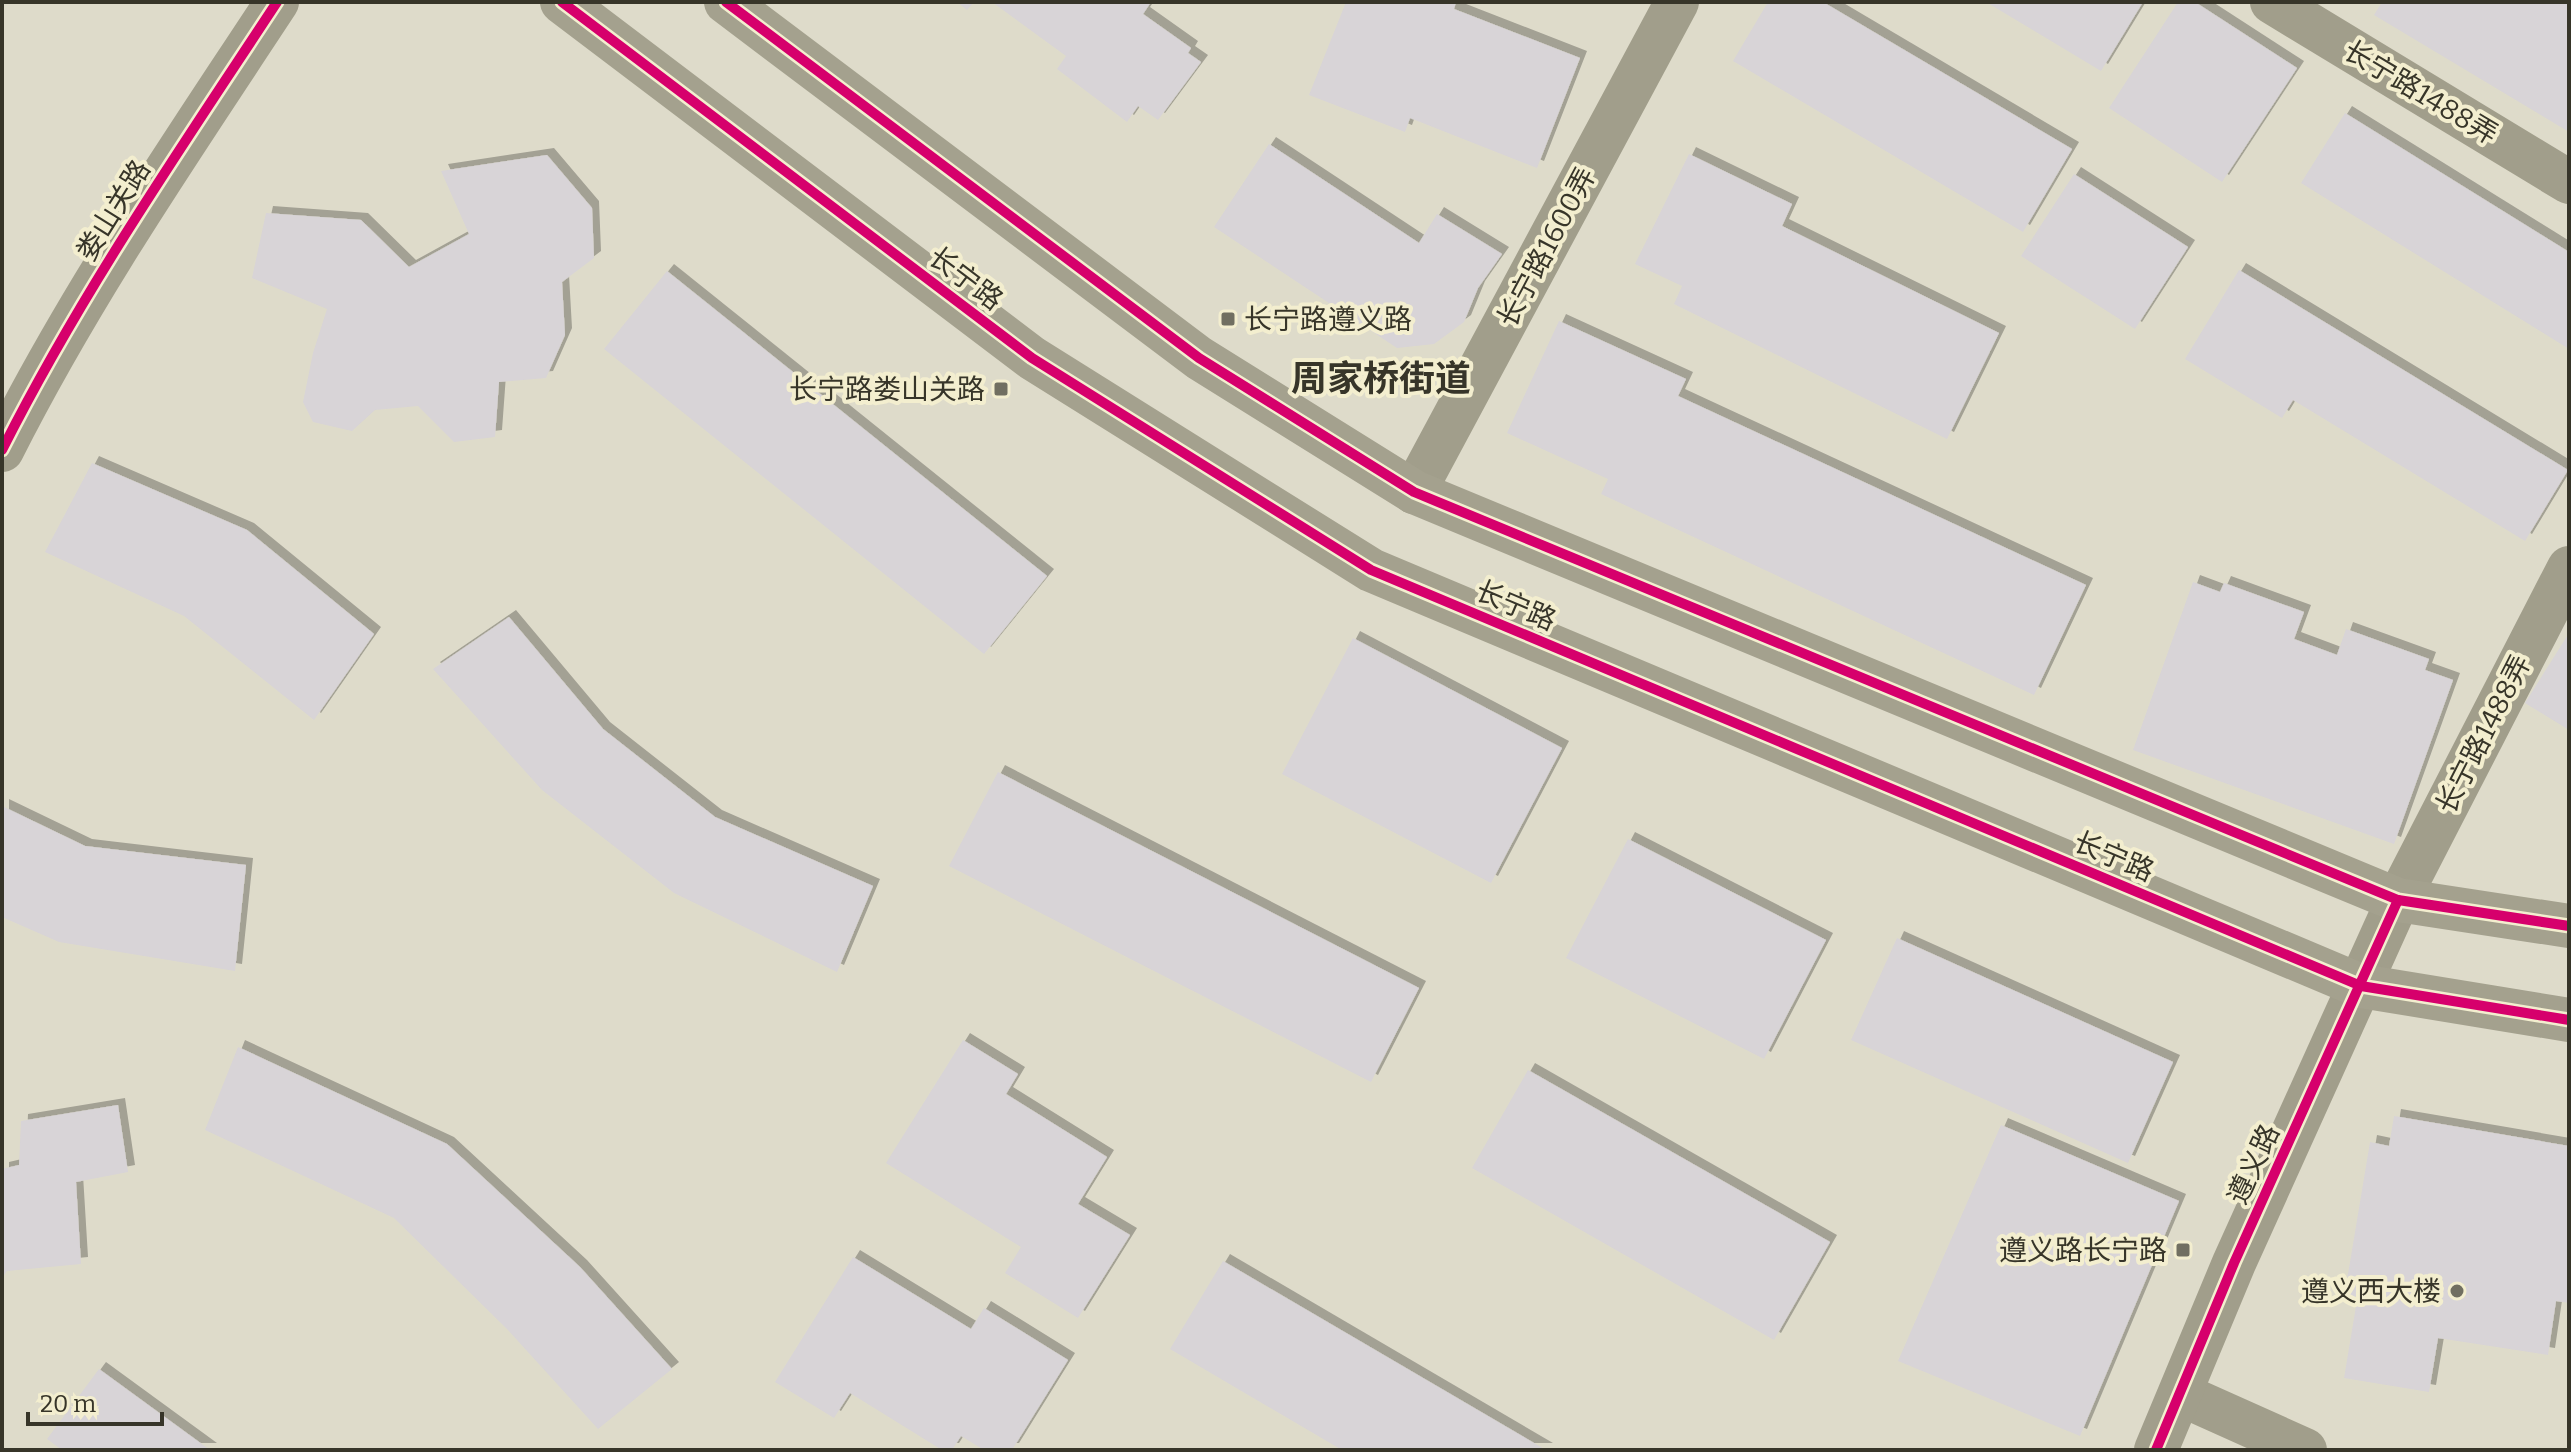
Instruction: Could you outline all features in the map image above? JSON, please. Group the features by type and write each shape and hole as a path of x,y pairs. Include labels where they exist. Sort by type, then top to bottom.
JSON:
{"main road":[{"name":"长宁路","path":"562,2 1032,358 1371,570 2361,986 2569,1020"},
{"path":"726,2 1199,358 1414,492 2398,900 2569,926"}],"street":[{"name":"娄山关路","path":"2,450 34,386 134,219 277,2"},
{"name":"长宁路1600弄","path":"1414,492 1677,2"},
{"name":"长宁路1488弄","path":"2272,2 2569,182"},
{"name":"长宁路1488弄","path":"2398,900 2569,568"},
{"name":"遵义路","path":"2156,1450 2234,1263 2398,900"},
{"path":"2180,1394 2305,1450"}],"building":[{"path":"957,2 974,2 967,10"},
{"path":"992,2 1151,2 1143,14 1191,48 1188,53 1201,62 1158,120 1138,106 1127,122 1057,69 1066,56"},
{"path":"1346,2 1456,2 1454,9 1580,58 1537,168 1410,118 1405,132 1309,95"},
{"path":"1768,2 1823,2 2072,149 2023,232 1733,61"},
{"path":"1986,2 2143,2 2101,71"},
{"path":"2178,2 2195,2 2297,68 2222,182 2109,108"},
{"path":"2382,2 2569,2 2569,132 2374,15"},
{"path":"2345,113 2569,252 2569,349 2301,183"},
{"path":"1269,144 1419,243 1437,214 1502,254 1478,288 1464,322 1434,344 1397,348 1214,227"},
{"path":"1689,154 1792,204 1782,226 1999,333 1947,439 1674,304 1682,286 1635,264"},
{"path":"547,155 592,208 594,258 562,282 565,335 546,378 499,382 495,437 454,442 418,406 375,410 352,431 313,422 303,402 313,353 327,309 252,278 266,213 361,220 409,267 469,234 441,171"},
{"path":"2074,174 2188,247 2135,329 2021,256"},
{"path":"2239,270 2568,470 2525,541 2293,400 2282,418 2185,359"},
{"path":"667,271 1047,576 984,654 604,349"},
{"path":"1559,321 1686,379 1678,396 2086,585 2034,695 1601,494 1608,479 1507,433"},
{"path":"92,463 247,530 374,634 314,720 184,616 45,552"},
{"path":"2193,582 2220,592 2224,583 2304,612 2294,639 2337,655 2346,629 2429,659 2425,670 2453,680 2394,844 2133,750"},
{"path":"509,617 603,729 715,817 873,886 837,972 674,893 542,790 433,669"},
{"path":"2569,633 2569,730 2525,703"},
{"path":"1353,638 1562,748 1491,883 1282,774"},
{"path":"998,772 1419,988 1371,1082 949,866"},
{"path":"2,806 85,846 246,865 235,971 59,942 2,917"},
{"path":"1628,839 1826,940 1764,1059 1566,958"},
{"path":"1897,938 2173,1062 2128,1163 1851,1040"},
{"path":"963,1040 1018,1074 1006,1094 1107,1157 1078,1204 1130,1235 1078,1318 1005,1273 1021,1247 886,1163"},
{"path":"238,1047 447,1144 580,1267 672,1369 598,1429 507,1329 394,1218 205,1130"},
{"path":"1528,1070 1830,1242 1774,1340 1472,1168"},
{"path":"118,1105 128,1172 76,1182 81,1264 7,1271 2,1278 2,1169 19,1165 21,1121"},
{"path":"2394,1116 2569,1146 2569,1303 2556,1301 2548,1355 2438,1338 2429,1392 2344,1378 2357,1300 2344,1298 2370,1142 2389,1146"},
{"path":"2001,1125 2179,1201 2080,1436 1898,1361"},
{"path":"853,1257 971,1329 984,1308 1068,1360 1012,1450 984,1450 961,1436 952,1450 942,1450 850,1393 834,1418 775,1382"},
{"path":"1223,1261 1546,1450 1342,1450 1170,1349"},
{"path":"99,1369 210,1450 62,1450 47,1439"}],"cycle path":[{"path":"2,450 98,278 277,2"},
{"path":"562,2 1032,358 1371,570 2361,986 2569,1020"},
{"path":"726,2 1199,358 1414,492 2398,900 2569,926"},
{"path":"2156,1450 2234,1263 2398,900"}],"place":[{"name":"长宁路遵义路","path":"1228,319"},
{"name":"长宁路娄山关路","path":"1001,389"},
{"name":"遵义路长宁路","path":"2183,1250"},
{"name":"遵义西大楼","path":"2457,1291"}],"district":[{"name":"周家桥街道","path":"1381,378"}]}
